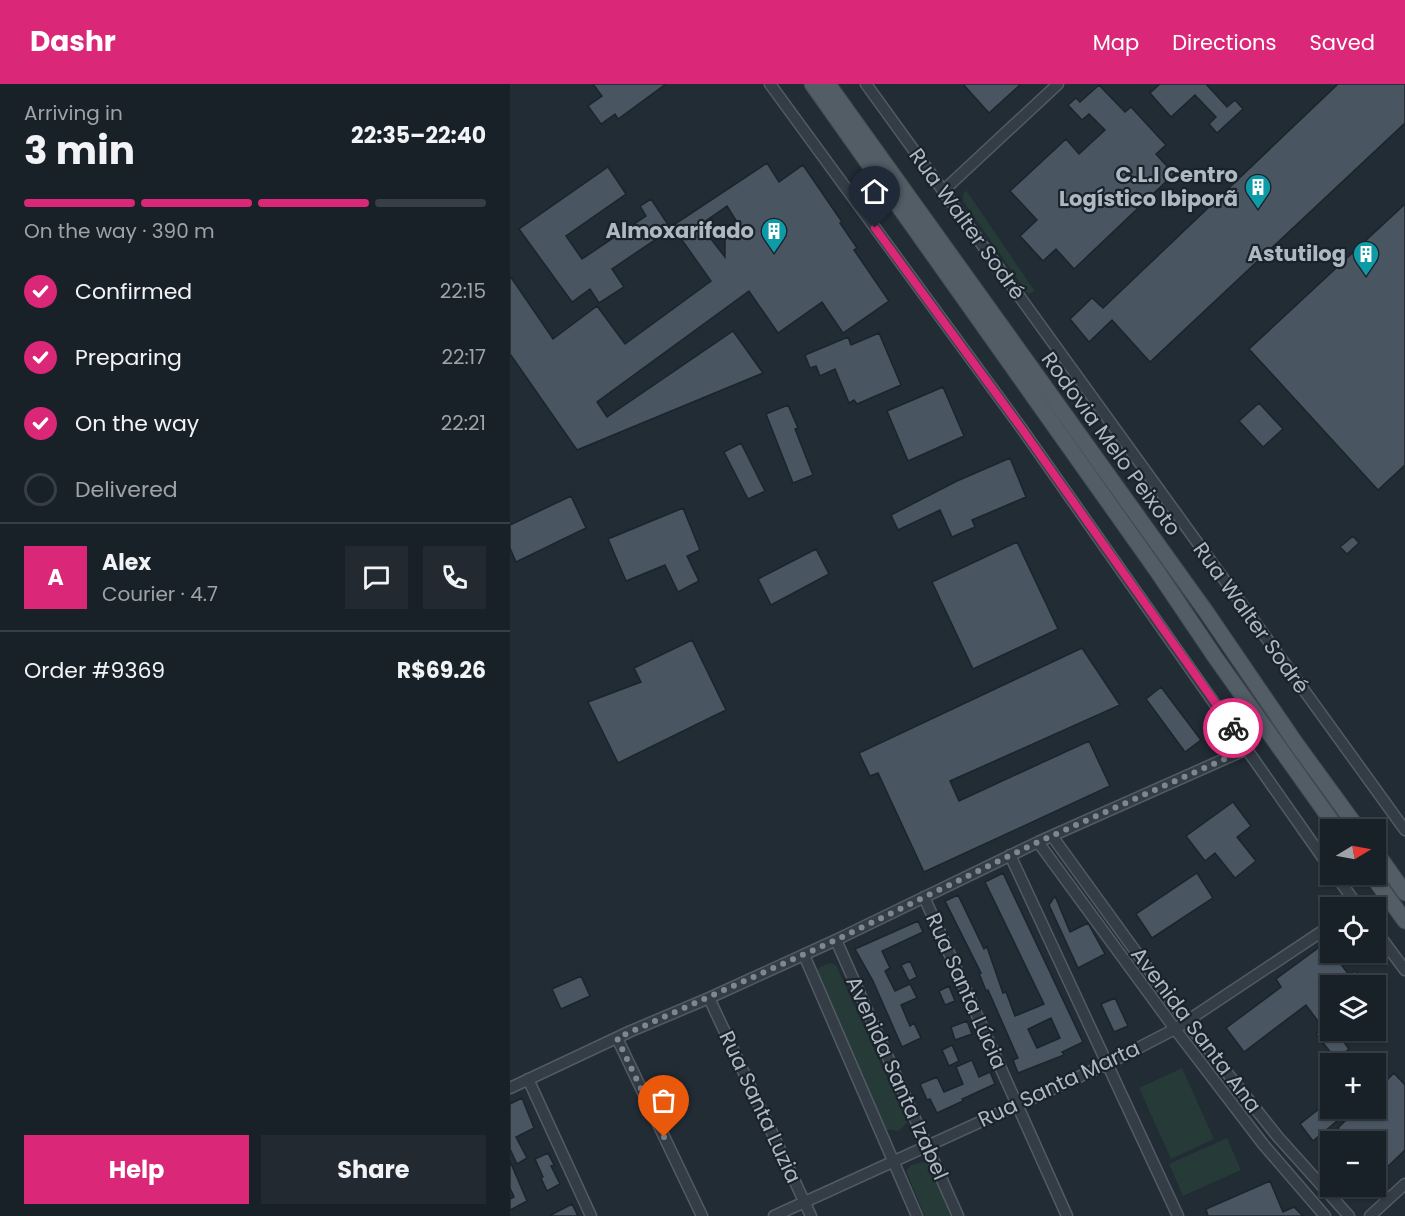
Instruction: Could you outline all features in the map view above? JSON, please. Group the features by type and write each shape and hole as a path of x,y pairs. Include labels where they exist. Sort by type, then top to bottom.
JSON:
{"main road":[{"name":"Rodovia Melo Peixoto","path":"812,84 1330,819"},
{"name":"Rodovia Melo Peixoto","path":"828,84 1207,613 1351,819"},
{"path":"1386,866 1405,893"},
{"path":"1379,885 1405,921"}],"street":[{"path":"770,84 1022,429 1320,854"},
{"name":"Rua Walter Sodré","path":"866,84 1405,830"},
{"path":"944,190 1058,84"},
{"path":"510,1088 804,955 1038,842 1247,749"},
{"name":"Avenida Santa Ana","path":"1052,836 1186,1021 1278,1137 1349,1216"},
{"name":"Avenida Santa Ana","path":"1038,842 1175,1029 1263,1144 1325,1216"},
{"path":"1010,855 1178,1216"},
{"name":"Rua Santa Lúcia","path":"924,897 1067,1216"},
{"name":"Rua Santa Marta","path":"774,1216 1107,1064 1175,1029 1320,933"},
{"name":"Avenida Santa Izabel","path":"836,940 958,1216"},
{"path":"1386,944 1405,970"},
{"name":"Avenida Santa Izabel","path":"804,955 917,1216"},
{"name":"Rua Santa Luzia","path":"709,998 811,1216"},
{"path":"617,1038 702,1216"},
{"path":"528,1079 591,1216"},
{"path":"1371,1216 1405,1184"}],"green space":[{"path":"966,190 1035,291 1028,294 963,201 963,194"},
{"path":"830,963 836,965 907,1122 899,1131 883,1129 817,971 820,967"},
{"path":"1182,1068 1214,1139 1171,1159 1139,1088"},
{"path":"1227,1138 1241,1170 1183,1196 1169,1164"},
{"path":"927,1161 951,1216 925,1216 906,1171 911,1165"}],"building":[{"path":"593,84 666,84 618,119 615,114 601,124 588,106 602,96"},
{"path":"963,84 1021,84 989,113"},
{"path":"1160,84 1206,84 1227,107 1235,100 1243,109 1217,133 1209,124 1216,117 1195,95 1171,117 1150,93"},
{"name":"C.L.I Centro Logístico Ibiporã","path":"1338,84 1405,84 1405,123 1150,362 1112,320 1089,342 1070,319 1092,298 1103,308"},
{"path":"1099,85 1125,112 1131,107 1166,145 1156,154 1174,174 1074,269 1056,249 1043,261 1020,236 1037,220 1010,191 1066,139 1079,154 1105,130 1089,114 1082,120 1068,105 1076,98 1080,102"},
{"path":"767,163 779,182 803,165 842,222 840,223 857,248 854,250 889,301 843,333 822,302 778,333 749,291 597,402 607,417 733,331 763,373 577,450 510,354 510,276 553,339 597,306 625,344 711,281 672,226","holes":["727,206 737,222 725,230 725,257 700,225"]},
{"path":"608,167 626,194 566,236 582,259 646,216 640,206 651,199 671,229 612,269 624,287 599,303 590,289 572,302 519,229"},
{"name":"Astutilog","path":"1405,204 1405,465 1378,490 1249,349"},
{"path":"879,333 901,385 857,404 854,400 849,403 835,369 820,376 816,366 810,368 805,355 848,337 851,345"},
{"path":"943,387 964,436 908,461 887,411"},
{"path":"1259,403 1283,429 1263,447 1239,421"},
{"path":"788,405 813,475 793,483 766,414"},
{"path":"741,443 765,491 748,499 724,452"},
{"path":"1010,458 1026,497 972,520 975,527 952,537 940,510 898,530 891,515 957,481"},
{"path":"571,496 586,528 516,562 510,548 510,525"},
{"path":"683,508 700,550 687,556 699,581 678,592 665,565 626,581 608,539"},
{"path":"1353,536 1359,543 1347,554 1340,547"},
{"path":"1017,542 1058,629 973,669 932,582"},
{"path":"816,549 829,574 771,605 758,579"},
{"path":"692,640 726,710 618,763 588,702 641,682 634,668"},
{"path":"1082,648 1120,705 950,781 959,801 1089,741 1110,786 924,872 878,773 870,776 859,753"},
{"path":"1161,687 1201,740 1185,752 1146,699"},
{"path":"1233,802 1251,826 1237,837 1256,861 1235,878 1215,853 1205,861 1186,836"},
{"path":"1003,873 1083,1042 1062,1052 1064,1055 1018,1073 1013,1060 1018,1058 988,990 986,991 979,973 981,973 945,901 958,895 984,949 987,947 1003,993 1006,992 1015,1016 1044,1004 985,882","holes":["1051,1018 1060,1038 1037,1048 1028,1029"]},
{"path":"1197,873 1213,898 1152,938 1136,914"},
{"path":"1055,896 1070,932 1088,923 1105,954 1078,968 1049,905"},
{"path":"918,921 923,932 882,951 890,968 885,971 895,991 910,984 917,998 901,1005 910,1026 914,1023 921,1038 902,1047 873,981 855,949"},
{"path":"1320,947 1320,963 1340,963 1349,975 1320,975 1320,1024 1306,1005 1244,1052 1226,1028 1281,987 1276,979"},
{"path":"910,961 917,977 909,981 901,965"},
{"path":"581,976 590,996 561,1009 552,989"},
{"path":"949,986 955,1001 945,1005 939,991"},
{"path":"1115,998 1128,1026 1114,1032 1101,1004"},
{"path":"967,1021 972,1034 955,1040 951,1027"},
{"path":"1322,1041 1343,1041 1349,1049 1344,1053 1331,1053"},
{"path":"952,1045 959,1061 949,1066 942,1050"},
{"path":"972,1060 979,1077 990,1072 995,1084 937,1113 930,1099 927,1100 920,1084 937,1077 944,1092 963,1084 956,1067"},
{"path":"1394,1073 1405,1085 1405,1150 1386,1168 1386,1131 1341,1131 1338,1128 1347,1119 1386,1119 1386,1081"},
{"path":"522,1098 534,1128 516,1137 527,1158 517,1164 510,1149 510,1104"},
{"path":"1320,1108 1320,1119 1337,1121 1325,1131 1320,1131 1320,1135 1313,1141 1300,1124"},
{"path":"548,1153 554,1165 551,1166 560,1184 547,1191 535,1159"},
{"path":"510,1161 527,1201 510,1210 510,1199 514,1197 510,1188"},
{"path":"1270,1181 1283,1212 1294,1207 1303,1216 1208,1216 1206,1209"},
{"path":"572,1204 578,1216 549,1216"}],"way so far":[{"path":"664,1137 617,1038 836,940 1038,842 1247,749 1233,728"}],"place":[{"name":"C.L.I Centro Logístico Ibiporã","path":"1258,210"},
{"name":"Almoxarifado","path":"774,254"},
{"name":"Astutilog","path":"1366,277"}],"route":[{"path":"875,228 1022,429 1233,728"}]}
